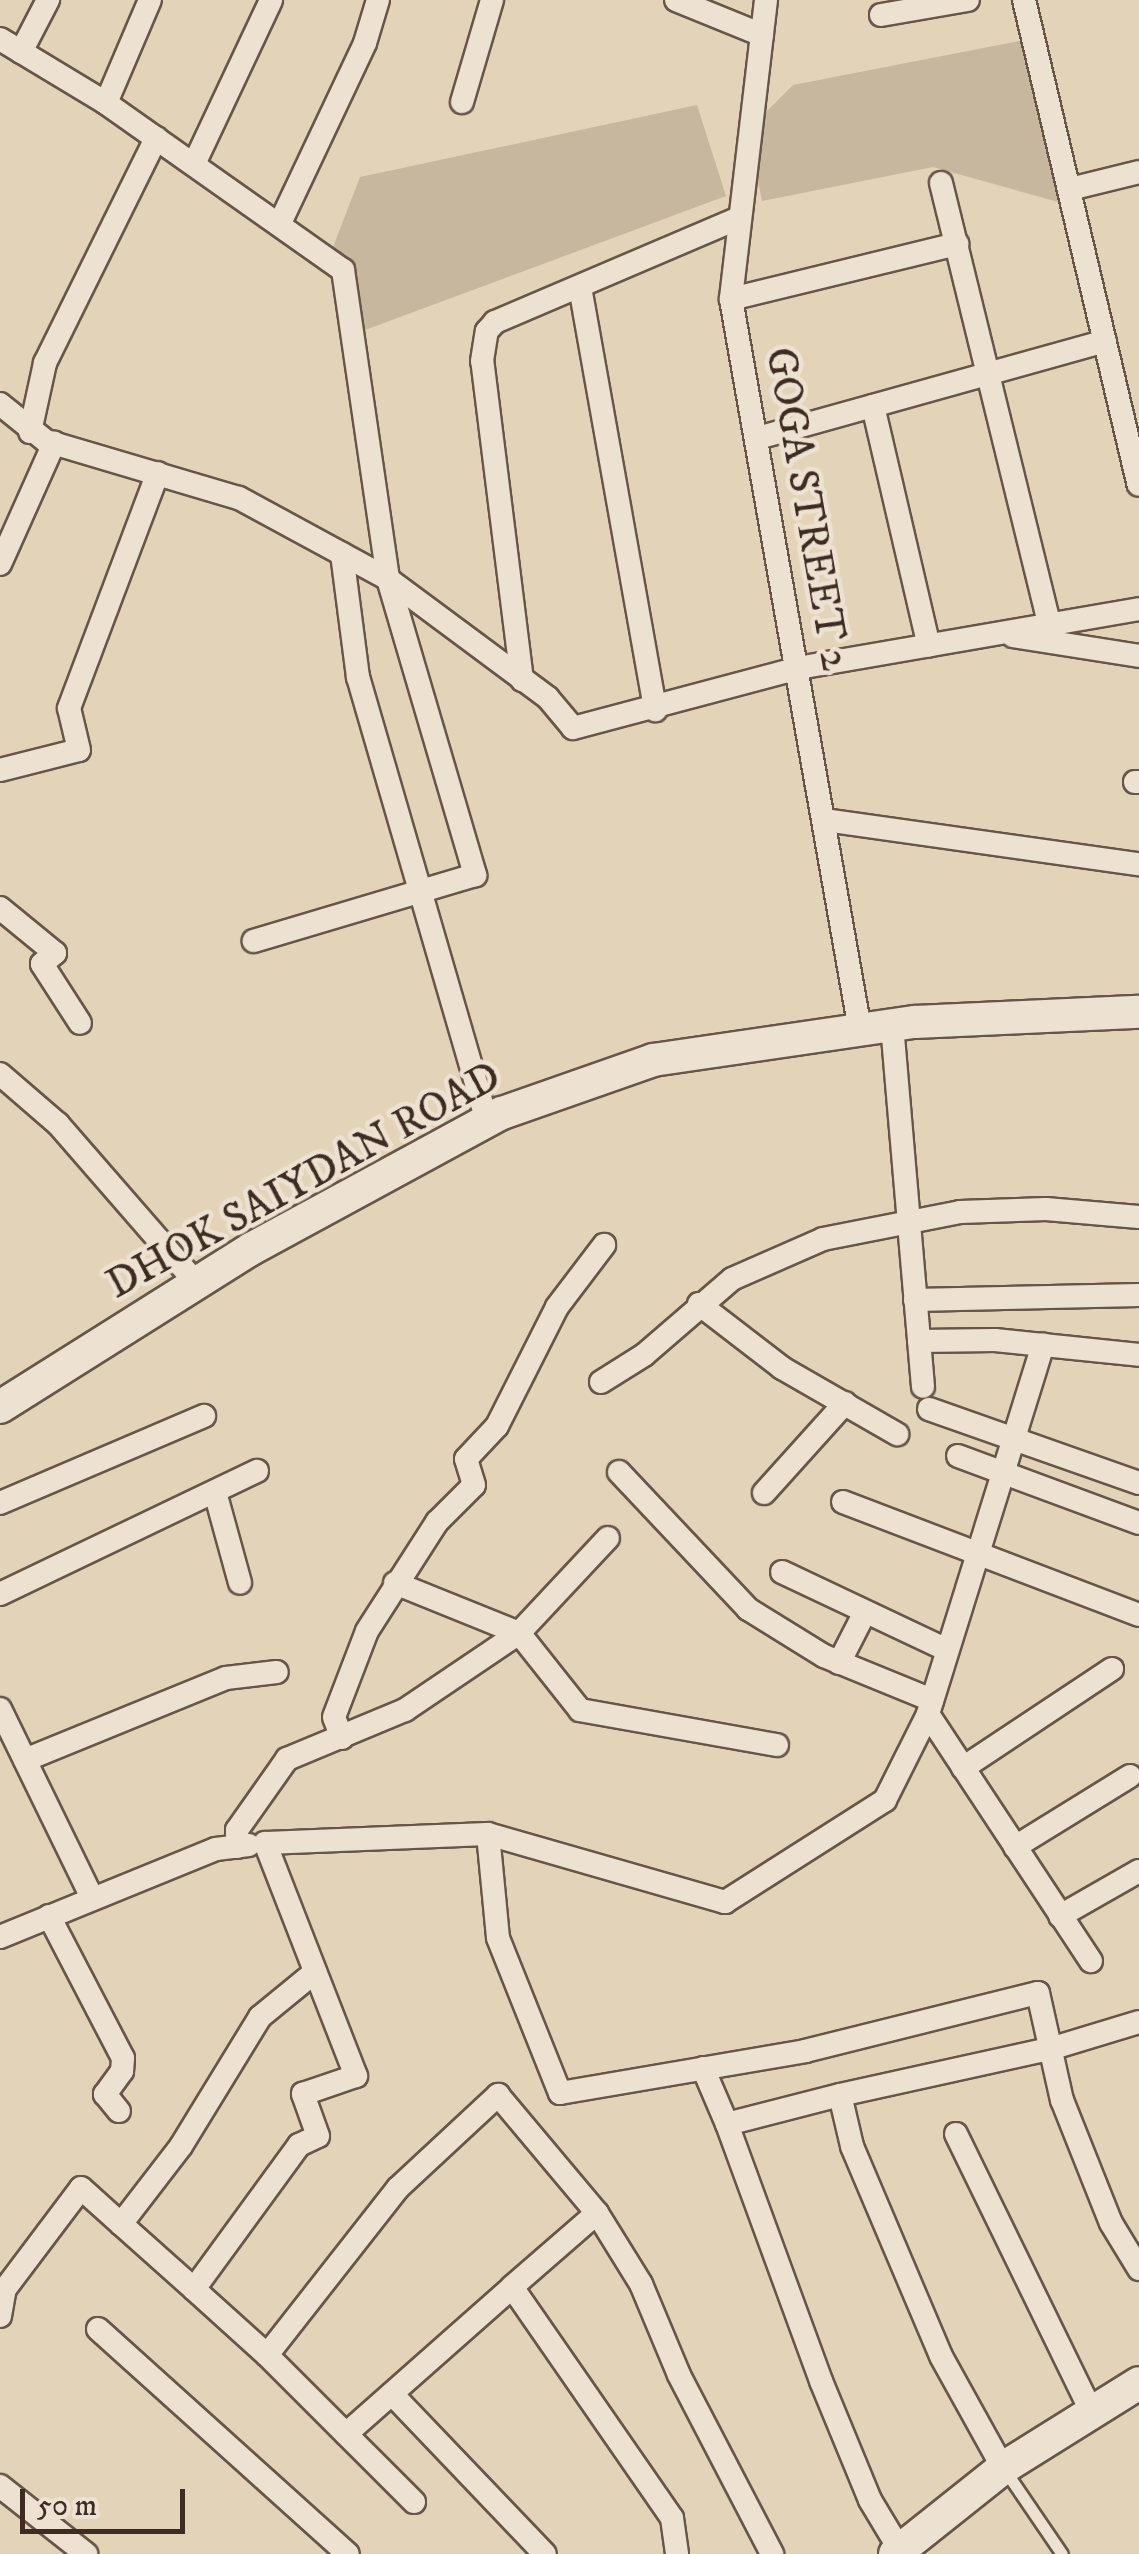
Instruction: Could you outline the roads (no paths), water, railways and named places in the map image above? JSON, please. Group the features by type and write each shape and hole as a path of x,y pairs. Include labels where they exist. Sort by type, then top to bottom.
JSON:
{"main road":[{"name":"DHOK SAIYDAN ROAD","path":"0,1407 196,1283 488,1120 654,1060 876,1028 1139,1012"},
{"path":"897,2552 1003,2468 1139,2383"}],"street":[{"path":"21,52 48,0"},
{"path":"106,104 150,0"},
{"path":"194,164 272,0"},
{"path":"280,223 365,44 378,0"},
{"path":"462,102 492,0"},
{"path":"676,0 762,36"},
{"name":"GOGA STREET 2","path":"766,0 736,219 732,300 824,820 876,1028 909,1225 926,1398 1013,1435"},
{"path":"881,15 968,0"},
{"path":"1024,0 1139,486"},
{"path":"0,38 106,104 343,270 388,579 476,874 254,941"},
{"path":"30,432 45,363 156,138"},
{"path":"1070,189 1139,172"},
{"path":"942,183 1050,624"},
{"path":"522,680 482,362 494,322 736,219"},
{"path":"732,300 956,244"},
{"path":"580,287 655,710"},
{"path":"758,438 1105,341"},
{"path":"0,404 30,432 54,443 239,498 388,579 522,680 574,728 655,710 798,668 1139,609"},
{"path":"873,406 928,646"},
{"path":"0,564 54,443"},
{"path":"0,770 80,750 69,708 158,472"},
{"path":"342,554 358,677 488,1120"},
{"path":"1000,634 1139,656"},
{"path":"824,820 1139,864"},
{"path":"0,908 55,954 42,964 80,1022"},
{"path":"0,1074 58,1124 196,1283"},
{"path":"601,1382 644,1355 732,1280 823,1238 994,1211 1139,1218"},
{"path":"342,1738 334,1717 367,1630 437,1522 474,1484 466,1459 498,1426 557,1307 604,1246"},
{"path":"915,1300 1139,1295"},
{"path":"700,1304 782,1368 897,1434"},
{"path":"919,1341 1042,1345 1139,1355"},
{"path":"0,1937 92,1898 236,1847 265,1844 488,1834 724,1902 884,1800 930,1707 974,1554 1042,1345"},
{"path":"764,1493 846,1403"},
{"path":"0,1504 204,1416"},
{"path":"1013,1435 1139,1483"},
{"path":"958,1456 1139,1523"},
{"path":"0,1594 257,1471"},
{"path":"619,1472 748,1609 839,1662 930,1707 963,1768 1092,1961"},
{"path":"215,1492 240,1583"},
{"path":"843,1502 1139,1616"},
{"path":"236,1847 238,1830 279,1767 405,1710 520,1633 608,1538"},
{"path":"782,1572 864,1614 946,1649"},
{"path":"395,1583 520,1633 580,1710 777,1745"},
{"path":"839,1662 864,1614"},
{"path":"963,1768 1112,1669"},
{"path":"25,1760 226,1678 277,1672"},
{"path":"0,1709 92,1898"},
{"path":"1015,1847 1130,1776"},
{"path":"488,1834 498,1938 560,2092 805,2051 1038,1994 1062,2100 1111,2222 1139,2268"},
{"path":"194,2289 299,2145 318,2136 303,2094 356,2076 265,1844"},
{"path":"1060,1916 1139,1871"},
{"path":"50,1916 122,2058 122,2071 105,2094 119,2111"},
{"path":"120,2224 182,2146 260,2017 316,1972"},
{"path":"727,2124 840,2094 1050,2049 1139,2022"},
{"path":"704,2068 821,2381 870,2500 897,2552"},
{"path":"840,2094 852,2146 941,2356 1003,2468"},
{"path":"268,2355 398,2188 498,2095 597,2213 641,2284 678,2375 772,2554"},
{"path":"956,2134 1092,2413"},
{"path":"0,2316 5,2289 80,2188 268,2355 414,2502"},
{"path":"346,2434 597,2213"},
{"path":"512,2286 672,2518 677,2554"},
{"path":"98,2329 348,2554"},
{"path":"392,2394 546,2554"},
{"path":"0,2486 86,2554"}],"lane":[{"path":"1003,2468 1062,2554"}]}
